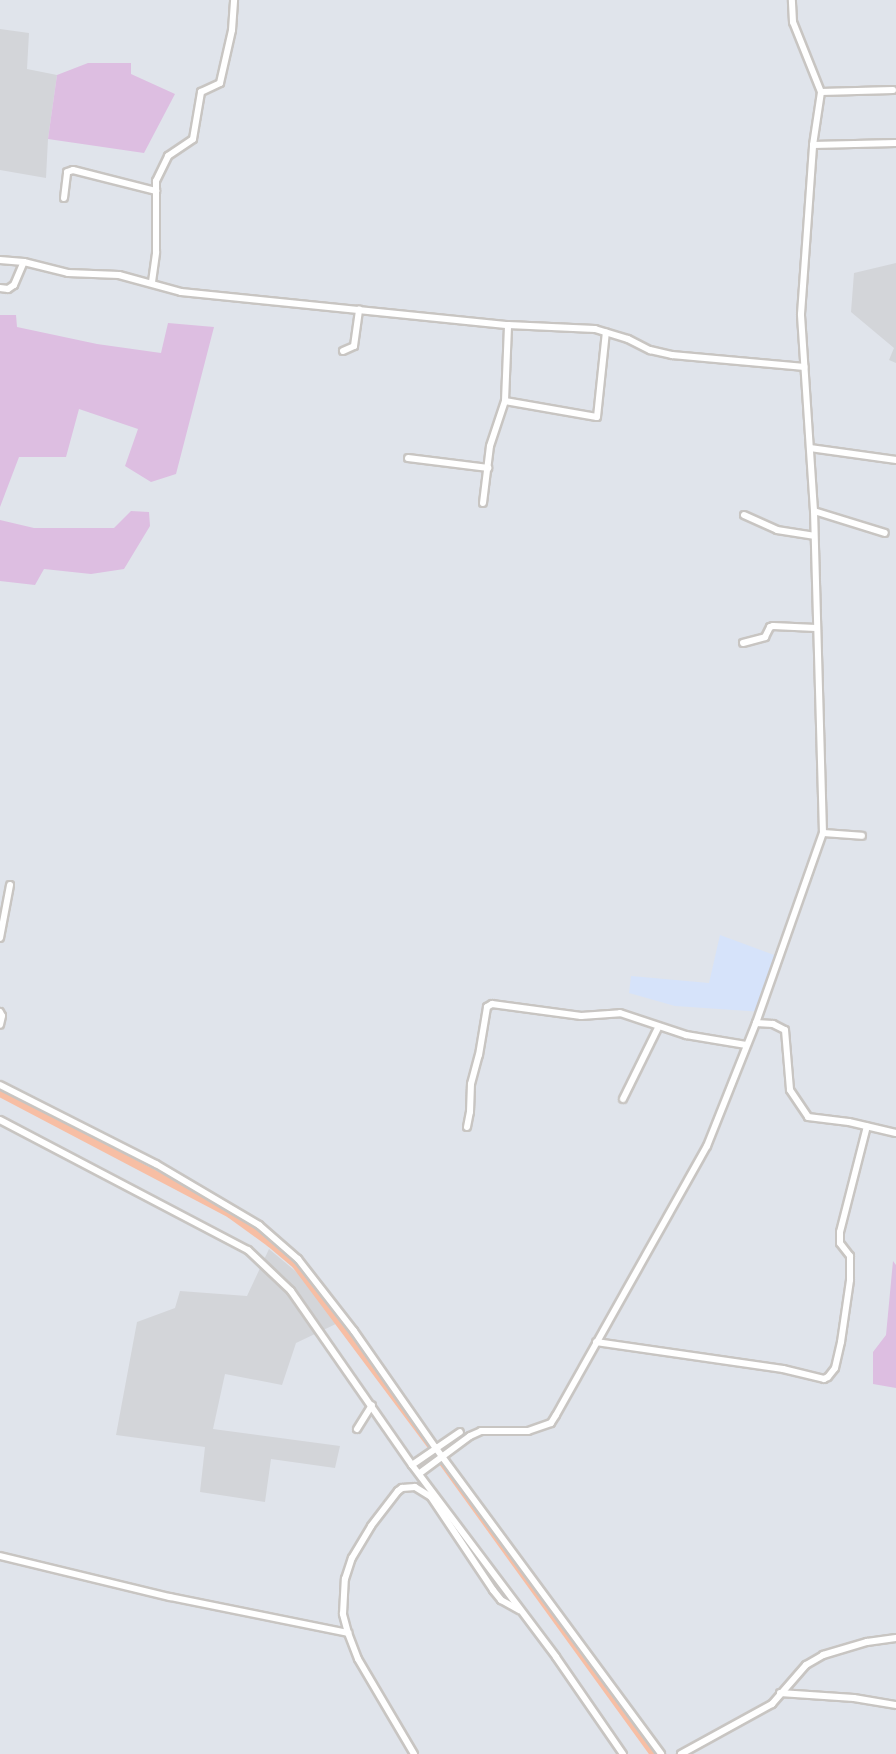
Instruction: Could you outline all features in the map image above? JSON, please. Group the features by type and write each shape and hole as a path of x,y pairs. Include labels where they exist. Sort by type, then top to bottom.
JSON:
{"street":[{"path":"152,282 156,252 156,181 168,156 193,139 201,92 220,83 232,30 234,0"},
{"path":"420,1473 441,1456 481,1431 528,1431 551,1423 707,1146 756,1023 823,832 814,511 801,301 813,145 821,92 794,22 792,0"},
{"path":"821,92 893,90"},
{"path":"813,145 896,143"},
{"path":"64,198 67,172 73,170 156,191"},
{"path":"0,260 24,262 68,273 118,275 152,282 181,292 508,325 595,329 628,339 650,350 672,355 804,367"},
{"path":"0,288 11,288 24,262"},
{"path":"343,351 354,346 359,309"},
{"path":"483,503 490,446 505,401 508,325"},
{"path":"505,401 597,417 606,332"},
{"path":"810,448 896,460"},
{"path":"408,458 488,468"},
{"path":"814,511 885,533"},
{"path":"744,515 777,530 814,536"},
{"path":"743,643 765,638 770,627 773,626 816,628"},
{"path":"823,832 862,836"},
{"path":"0,938 10,885"},
{"path":"467,1127 471,1084 489,1005 505,1004 547,1013 580,1016 620,1013 657,1028 746,1045"},
{"path":"0,1012 2,1016 0,1025"},
{"path":"756,1023 773,1024 784,1030 790,1090 808,1117 896,1133"},
{"path":"623,1099 657,1028"},
{"path":"0,1085 156,1164 259,1225 280,1241 330,1298 434,1448 661,1754"},
{"path":"0,1120 248,1251 291,1290 623,1754"},
{"path":"596,1342 783,1369 824,1379 828,1377 835,1368 842,1342 850,1280 850,1256 840,1243 839,1236 867,1126"},
{"path":"357,1429 372,1405"},
{"path":"415,1462 460,1432"},
{"path":"414,1754 358,1659 348,1633 343,1600 345,1578 352,1558 371,1527 402,1488 421,1489 431,1497 501,1600 520,1610"},
{"path":"0,1556 170,1597 348,1633"},
{"path":"482,1575 490,1569"},
{"path":"681,1754 772,1704 806,1665 823,1655 867,1642 896,1638"},
{"path":"780,1693 854,1698 896,1705"}],"shaded area":[{"path":"0,29 29,33 27,69 57,75 48,139 46,178 0,170"},
{"path":"88,63 131,63 131,74 175,94 144,153 48,139 57,75"},
{"path":"896,263 896,363 889,360 894,348 851,312 854,273"},
{"path":"0,315 16,315 17,327 97,344 161,353 168,323 214,327 176,474 151,482 125,466 138,429 79,409 66,457 19,457 0,507"},
{"path":"131,511 149,512 150,526 124,569 91,574 44,569 35,585 0,581 0,520 34,528 114,528"},
{"path":"720,935 782,958 763,1012 675,1006 629,993 631,976 709,983"},
{"path":"269,1249 312,1285 340,1322 296,1343 282,1385 225,1374 213,1429 340,1446 335,1468 271,1459 265,1502 200,1492 205,1447 116,1435 137,1322 175,1308 180,1291 247,1296"},
{"path":"893,1261 896,1265 896,1388 873,1384 873,1352 886,1335"}],"waterway":[{"path":"0,1093 230,1214 270,1243 296,1265 432,1447"},
{"path":"441,1460 654,1754"}]}
